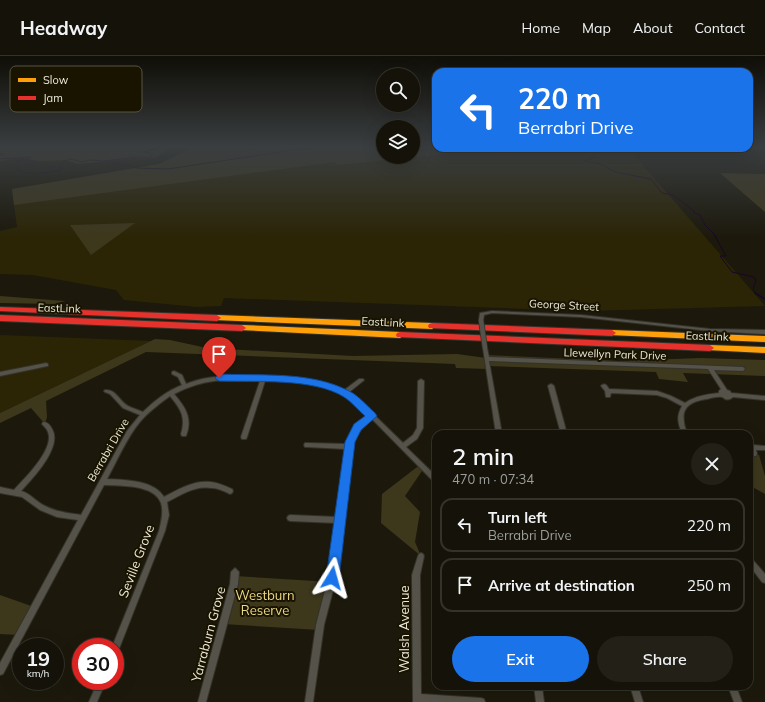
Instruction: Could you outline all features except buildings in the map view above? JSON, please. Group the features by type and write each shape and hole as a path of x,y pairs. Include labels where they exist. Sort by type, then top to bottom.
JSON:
{"highway":[{"name":"EastLink","path":"0,309 765,339"},
{"name":"EastLink","path":"0,318 765,350"}],"street":[{"name":"George Street","path":"497,430 481,320 482,314 492,312 576,316 710,330 765,332"},
{"name":"Llewellyn Park Drive","path":"487,359 743,369"},
{"path":"0,374 46,365"},
{"path":"710,368 724,393 729,397 731,395 765,398"},
{"path":"174,373 180,376 185,386"},
{"name":"Berrabri Drive","path":"0,671 129,433 143,414 170,393 185,386 215,378 313,382 328,386 356,400 432,476"},
{"path":"244,437 263,379"},
{"path":"344,393 361,380"},
{"path":"403,446 415,437 420,428 421,381"},
{"path":"550,386 563,430"},
{"path":"604,386 608,393 657,393 666,395 685,405"},
{"path":"107,390 112,392 125,406 143,414"},
{"path":"170,393 183,408 186,415 187,423 184,434"},
{"path":"684,430 681,419 685,405 702,396 724,393"},
{"path":"309,702 320,625 334,571 349,447 352,436 358,427 372,416"},
{"path":"16,492 36,470 47,452 52,434 50,428 45,424"},
{"path":"307,445 349,447"},
{"path":"753,445 765,448"},
{"path":"102,482 146,486 156,492 164,501 185,490 200,485 214,485 230,491"},
{"path":"0,490 16,492 28,496 42,508 62,516 82,518"},
{"name":"Seville Grove","path":"119,638 162,531 166,512 164,501"},
{"path":"290,518 340,520"},
{"name":"Walsh Avenue","path":"417,700 416,575 421,556"},
{"path":"753,565 765,579"},
{"name":"Yarraburn Grove","path":"202,702 234,584 235,572"},
{"path":"93,702 98,690"},
{"path":"538,690 540,702"},
{"path":"635,690 638,702"},
{"path":"734,690 738,702"},
{"path":"417,700 481,702"}],"shaded area":[{"path":"88,176 652,176 765,306 584,311 224,298 221,306 197,307 124,300 116,290 33,275 0,274 0,231 17,227 12,189"},
{"path":"0,335 76,338 151,341 0,413"}],"green space":[{"path":"88,176 229,176 14,205 12,189"},
{"path":"724,176 765,176 765,212"},
{"path":"135,223 91,255 70,225"},
{"path":"0,296 65,301 55,304 0,303"},
{"path":"155,339 170,340 207,348 353,356 457,354 486,358 486,355 618,361 701,358 765,360 765,376 683,373 688,382 659,379 656,372 488,366 488,369 456,368 455,364 146,352 46,401 47,417 45,424 31,408 0,423 0,413"},
{"path":"753,453 759,455 765,476 765,494 753,487"},
{"path":"421,464 424,468 405,496 420,512 415,542 421,556 381,523 382,494"},
{"name":"Westburn Reserve","path":"235,576 331,582 319,630 223,624"},
{"path":"0,595 34,607 19,635 0,634"}],"waterway":[{"path":"636,176 651,179 662,193 673,195 694,211 694,213 700,215 705,225 714,234 726,256 720,256 732,272 754,277 756,280 753,290 757,294"},
{"path":"755,293 765,299"}],"traffic: slow":[{"path":"217,318 432,326"},
{"path":"242,328 400,335"},
{"path":"612,333 765,339"},
{"path":"710,348 765,350"}],"traffic: jam":[{"path":"0,309 217,318"},
{"path":"0,318 242,328"},
{"path":"432,326 612,333"},
{"path":"400,335 710,348"}],"route":[{"path":"219,378 300,380 320,383 348,394 372,416 358,427 350,442 332,578"}]}
